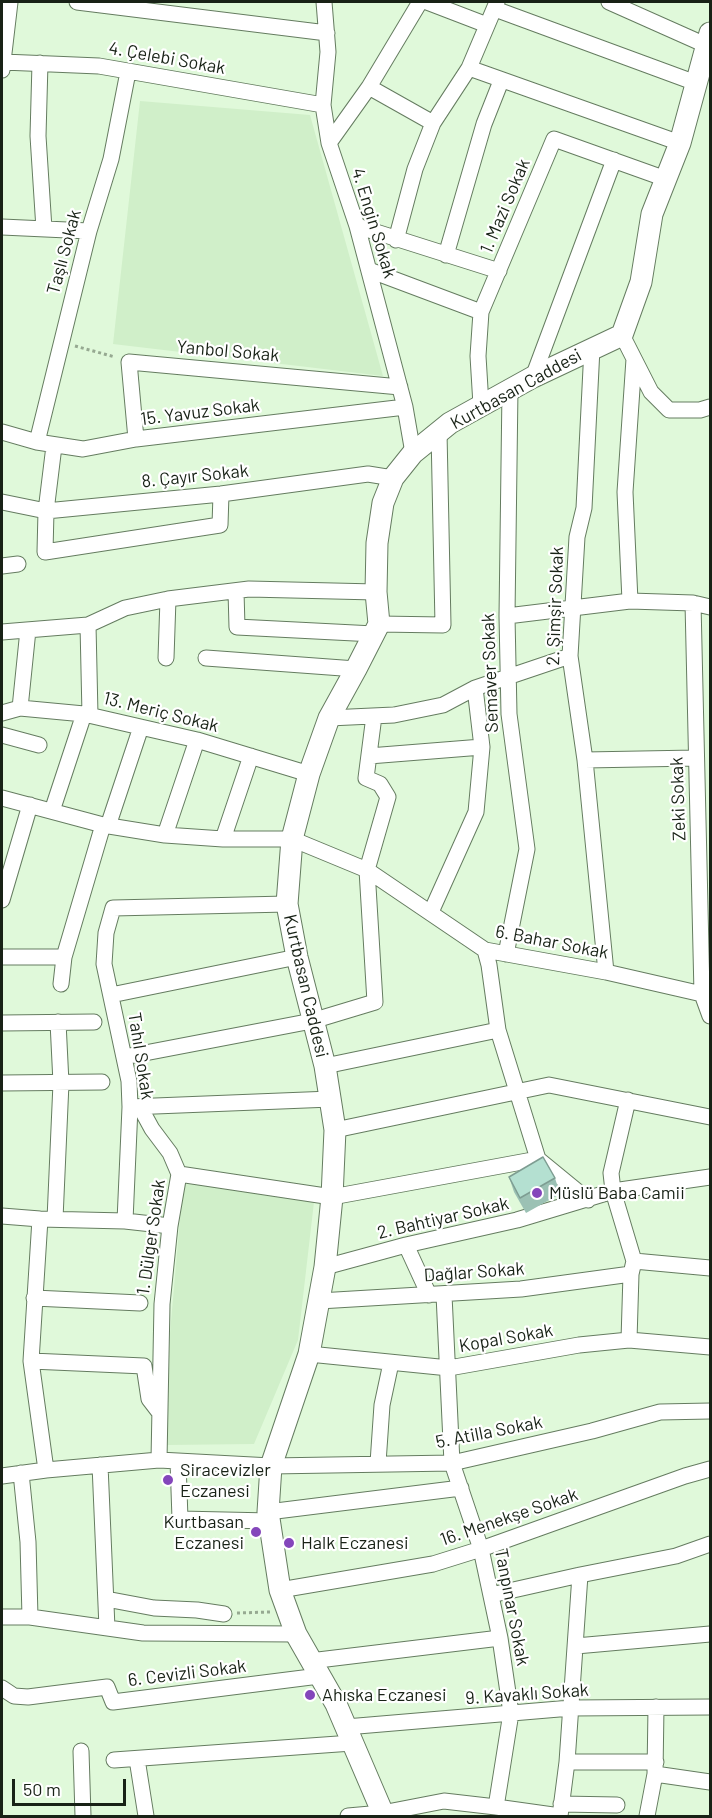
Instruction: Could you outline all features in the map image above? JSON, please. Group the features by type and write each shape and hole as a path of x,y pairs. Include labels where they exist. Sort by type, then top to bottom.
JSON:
{"main road":[{"path":"622,335 641,282 652,214 680,143 696,82 710,42"},
{"name":"Kurtbasan Caddesi","path":"383,1815 336,1704 296,1634 280,1590 269,1516 271,1466 309,1354 326,1268 335,1130 332,1099 325,1066 297,957 287,904 292,839 309,774 329,718 376,629 377,543 383,502 393,478 413,453 439,432 481,405 510,388 622,335"}],"street":[{"path":"2,66 10,2"},
{"path":"77,2 327,33"},
{"name":"4. Engin Sokak","path":"324,2 328,52 323,105 329,143 369,270 405,407 413,453"},
{"path":"329,143 369,87 420,2"},
{"path":"427,2 487,26"},
{"path":"615,3 710,42"},
{"path":"396,240 415,169 433,123 469,68 496,5 696,82"},
{"path":"40,63 38,136 44,229"},
{"name":"4. Çelebi Sokak","path":"2,66 40,63 99,66 323,105"},
{"path":"469,68 680,143"},
{"name":"Taşlı Sokak","path":"37,442 89,231 111,159 128,72"},
{"path":"446,255 484,124 501,81"},
{"path":"369,87 433,123"},
{"name":"1. Mazi Sokak","path":"481,405 478,356 481,312 554,139 666,179"},
{"path":"533,377 614,160"},
{"path":"357,226 499,271"},
{"path":"2,227 89,231"},
{"path":"369,270 481,312"},
{"path":"622,335 651,392 669,410 699,410 711,407"},
{"name":"2. Şimşir Sokak","path":"592,348 584,508 577,537 570,656 585,760 606,972"},
{"path":"630,601 625,492 634,359"},
{"name":"Yanbol Sokak","path":"136,439 129,362 400,387"},
{"name":"Semaver Sokak","path":"506,954 527,849 509,714 507,616 510,388"},
{"name":"15. Yavuz Sokak","path":"2,432 54,446 83,449 136,439 405,407"},
{"path":"236,591 237,627 376,629 443,624 439,432"},
{"path":"54,446 46,511 45,552 220,525 221,494"},
{"name":"8. Çayır Sokak","path":"2,502 46,511 221,494 368,474 393,478"},
{"path":"2,566 18,564"},
{"path":"2,632 88,625 125,609 168,599 249,589 376,592"},
{"path":"166,658 168,599"},
{"path":"507,616 630,601 693,603 711,607"},
{"name":"Zeki Sokak","path":"693,603 696,758 704,821 702,994"},
{"path":"52,811 87,714 88,625"},
{"path":"20,708 28,630"},
{"path":"329,718 394,715 444,705 475,688 570,656"},
{"path":"206,657 356,669"},
{"path":"431,912 476,812 482,747 475,688"},
{"name":"13. Meriç Sokak","path":"2,713 20,708 87,714 197,740 309,774"},
{"path":"124,1057 312,1020 375,1002 367,870 388,797 380,784 366,778 374,716"},
{"path":"61,984 64,957 105,825 141,727"},
{"path":"2,735 39,745"},
{"path":"165,836 197,740"},
{"path":"369,756 482,747"},
{"path":"223,839 250,756"},
{"path":"585,760 696,758"},
{"path":"2,798 105,825 165,836 292,839"},
{"path":"2,900 30,805"},
{"name":"6. Bahar Sokak","path":"292,839 367,870 485,950 606,972 702,994"},
{"name":"Tahıl Sokak","path":"125,1221 135,1107 104,964 106,933 112,908 287,904"},
{"path":"485,950 498,1030 538,1159 588,1200"},
{"path":"2,957 64,957"},
{"path":"111,995 297,957"},
{"path":"702,994 711,1016"},
{"path":"46,1470 31,1361 34,1298 48,1219 61,1083 58,1022"},
{"path":"2,1023 94,1022"},
{"path":"325,1066 498,1030"},
{"path":"2,1083 102,1082"},
{"path":"335,1130 549,1086 711,1117"},
{"path":"135,1107 332,1099"},
{"path":"628,1101 611,1173 613,1191 633,1267 629,1340"},
{"path":"135,1107 170,1153 179,1174"},
{"name":"1. Dülger Sokak","path":"159,1460 162,1304 170,1226 179,1174 332,1197 538,1159"},
{"name":"2. Bahtiyar Sokak","path":"326,1268 406,1245 517,1220 613,1191 711,1177"},
{"path":"2,1216 125,1221 170,1226"},
{"path":"406,1245 429,1295"},
{"name":"Dağlar Sokak","path":"319,1301 522,1289 633,1267 711,1268"},
{"name":"Tanpınar Sokak","path":"444,1295 452,1463 482,1549 500,1638 511,1713 496,1806"},
{"path":"34,1298 140,1303"},
{"name":"Kopal Sokak","path":"309,1354 449,1368 579,1345 629,1340 711,1347"},
{"path":"31,1361 144,1366 149,1399 159,1412"},
{"path":"378,1463 382,1405 392,1363"},
{"name":"5. Atilla Sokak","path":"2,1476 159,1460 271,1466 452,1463 592,1431 660,1412 711,1411"},
{"path":"178,1461 180,1519 269,1516 461,1488"},
{"path":"100,1465 107,1628"},
{"name":"16. Menekşe Sokak","path":"280,1590 433,1564 711,1469"},
{"path":"21,1473 28,1542 30,1617"},
{"path":"491,1595 676,1556 710,1544 711,1550"},
{"path":"561,1810 572,1708 580,1575"},
{"path":"106,1599 154,1608 224,1614"},
{"path":"2,1617 30,1617 143,1633 296,1634"},
{"path":"576,1646 711,1634"},
{"path":"314,1668 500,1638"},
{"name":"6. Cevizli Sokak","path":"2,1688 14,1696 28,1697 107,1687 113,1702 314,1668"},
{"path":"647,1816 656,1768 656,1707"},
{"name":"9. Kavaklı Sokak","path":"114,1760 349,1735 511,1713 572,1708 711,1707"},
{"path":"81,1751 82,1816"},
{"path":"137,1759 146,1816"},
{"path":"567,1762 656,1768 711,1782"},
{"path":"348,1816 383,1815 444,1801 561,1810 617,1805"}],"path":[{"path":"62,342 106,355"},
{"path":"224,1614 288,1612"}],"shaded area":[{"path":"140,101 310,115 383,376 113,344"},
{"path":"183,1184 212,1185 314,1202 298,1340 254,1444 167,1445 170,1333"}],"building":[{"path":"543,1157 555,1178 520,1198 509,1177"}],"place":[{"name":"Müslü Baba Camii","path":"537,1193"},
{"name":"Siracevizler Eczanesi","path":"168,1480"},
{"name":"Kurtbasan Eczanesi","path":"256,1532"},
{"name":"Halk Eczanesi","path":"289,1543"},
{"name":"Ahıska Eczanesi","path":"310,1695"}]}
